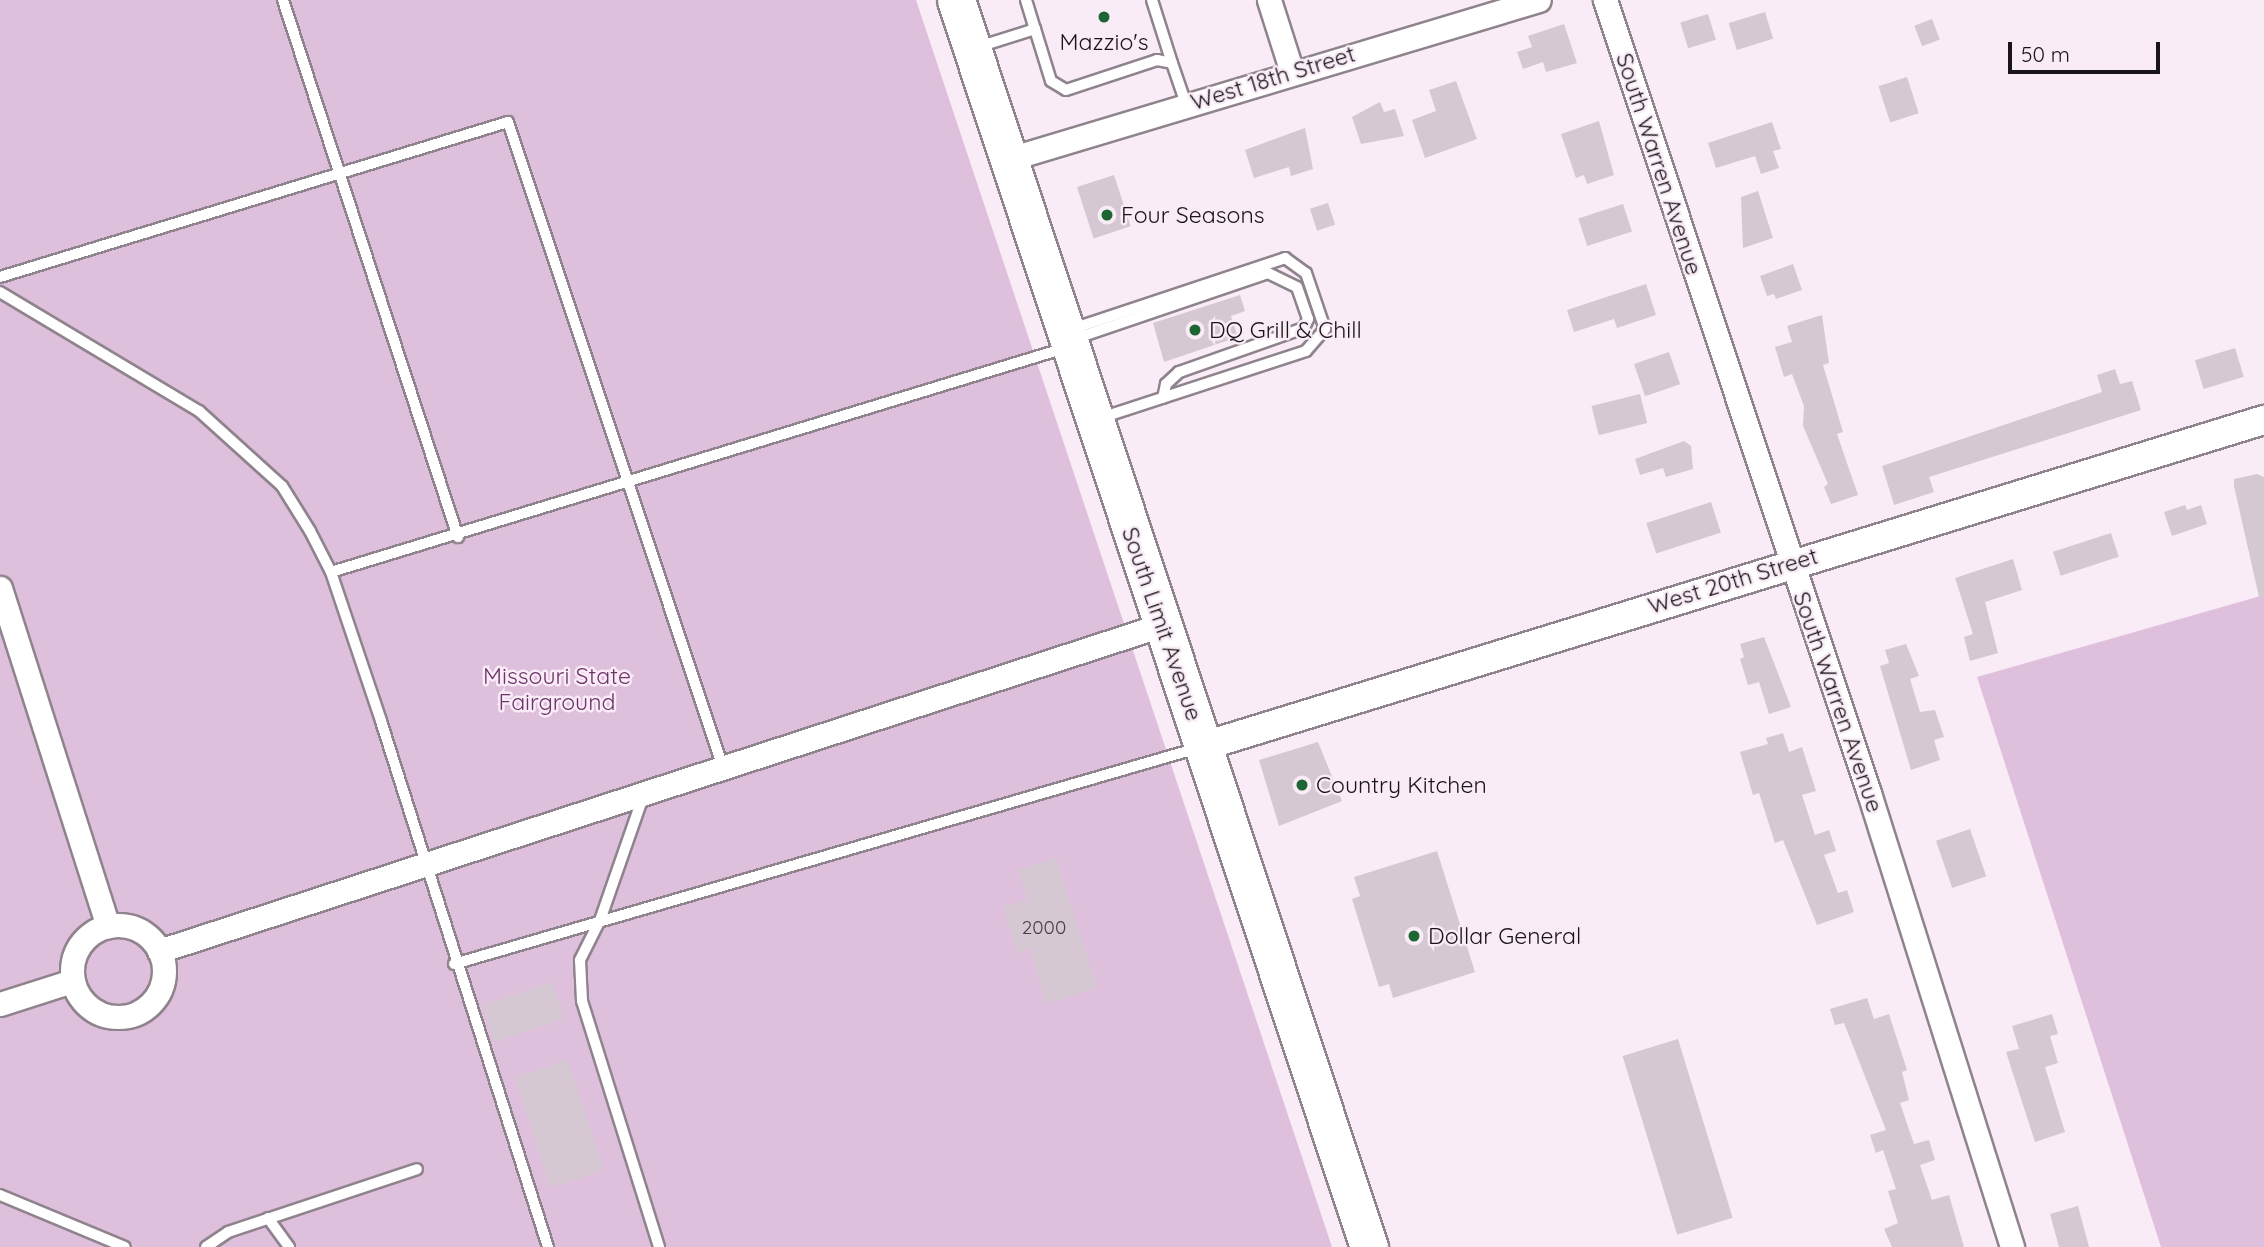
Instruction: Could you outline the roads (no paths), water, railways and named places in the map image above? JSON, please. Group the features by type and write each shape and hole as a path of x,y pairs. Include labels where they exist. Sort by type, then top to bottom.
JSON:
{"highway":[{"name":"South Limit Avenue","path":"956,0 1369,1247"}],"street":[{"path":"1269,0 1292,72"},
{"name":"West 18th Street","path":"1009,159 1539,0"},
{"name":"South Warren Avenue","path":"1605,0 1790,563 1870,793 2012,1247"},
{"name":"West 20th Street","path":"1204,746 1790,563 2264,420"},
{"path":"0,588 108,926"},
{"path":"159,951 1162,625"},
{"path":"108,926 138,930 159,951 160,988 135,1014 120,1017 91,1009 72,981 83,942 108,926"},
{"path":"0,1004 72,981"}],"lane":[{"path":"283,0 458,537"},
{"path":"1026,0 1051,82 1066,90 1157,60 1172,64"},
{"path":"1152,0 1186,104"},
{"path":"972,49 1035,29"},
{"path":"0,277 508,122 723,767"},
{"path":"1068,340 1284,258 1306,273 1325,328 1306,351 1094,420"},
{"path":"331,572 458,537 627,485 1268,273 1297,286 1308,319 1304,328 1179,372 1166,384 1163,398"},
{"path":"0,292 199,411 240,445 282,486 331,572 454,964 548,1247"},
{"path":"454,964 1204,746"},
{"path":"644,793 600,920 580,960 582,1001 659,1247"},
{"path":"206,1247 228,1232 417,1169"},
{"path":"0,1195 125,1247"},
{"path":"268,1218 289,1247"}],"place":[{"name":"Mazzio's","path":"1104,17"},
{"name":"Four Seasons","path":"1107,215"},
{"name":"DQ Grill & Chill","path":"1195,330"},
{"name":"Country Kitchen","path":"1302,785"},
{"name":"Dollar General","path":"1414,936"}],"park label":[{"name":"Missouri State Fairground","path":"557,689"}]}
